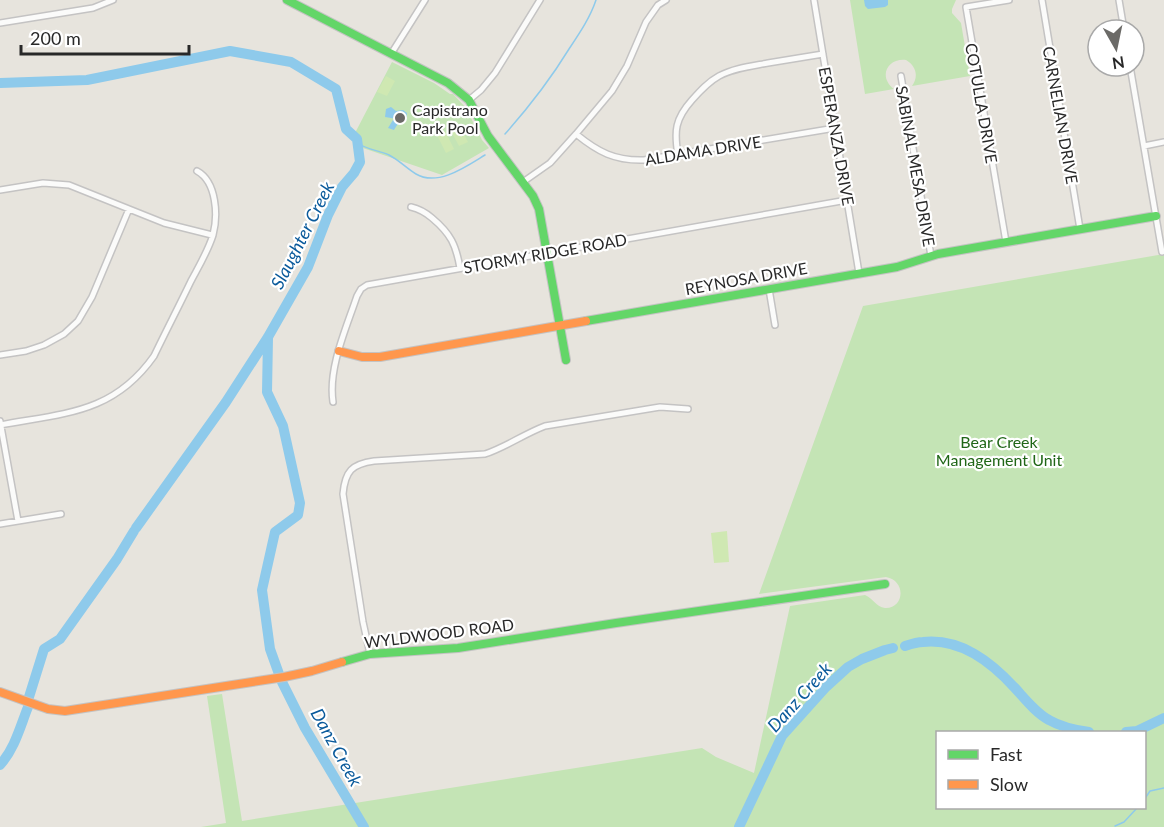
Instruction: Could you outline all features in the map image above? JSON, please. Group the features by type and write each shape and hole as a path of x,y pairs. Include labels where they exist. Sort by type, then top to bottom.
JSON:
{"street":[{"path":"0,23 93,8 113,0"},
{"path":"287,0 304,4 391,54 448,83 469,100 488,136 533,196 539,209 566,360"},
{"path":"391,54 425,0"},
{"path":"469,100 495,73 540,0"},
{"path":"523,182 550,163 612,91 627,66 646,22 658,5 666,0"},
{"name":"ESPERANZA DRIVE","path":"814,0 859,273"},
{"name":"COTULLA DRIVE","path":"1006,242 966,7 1009,0"},
{"name":"CARNELIAN DRIVE","path":"1042,0 1080,229"},
{"path":"1119,0 1122,18"},
{"path":"678,155 675,135 678,121 685,108 712,81 728,72 745,67 823,54"},
{"name":"SABINAL MESA DRIVE","path":"901,76 931,256"},
{"path":"1132,78 1162,252"},
{"name":"ALDAMA DRIVE","path":"576,134 596,149 632,161 835,128"},
{"path":"1144,146 1164,142"},
{"path":"18,521 0,423 90,407 113,396 131,382 154,356 213,235 215,214 212,194 205,177 197,171"},
{"path":"0,190 43,183 69,185 164,223 213,235"},
{"name":"STORMY RIDGE ROAD","path":"333,402 332,377 357,296 363,287 847,200"},
{"path":"411,207 422,210 448,233 455,247 460,268"},
{"path":"0,355 26,351 44,345 72,327 92,297 129,210"},
{"name":"REYNOSA DRIVE","path":"339,351 362,357 380,357 902,266 931,256 1156,216"},
{"path":"769,289 775,324"},
{"path":"370,654 343,494 349,473 357,464 486,454 537,429 572,421 660,407 688,409"},
{"path":"0,524 61,514"},
{"name":"WYLDWOOD ROAD","path":"0,692 48,709 66,711 284,677 370,654 458,648 625,621 885,584"}],"green space":[{"path":"850,0 956,0 952,13 961,23 970,76 912,86 916,75 914,68 906,60 899,60 890,65 886,74 886,79 894,89 865,94"},
{"path":"392,62 453,94 466,108 482,140 489,148 442,175 360,147 355,133"},
{"path":"386,76 395,81 387,96 377,92"},
{"path":"459,125 468,142 459,146 450,129"},
{"path":"445,131 454,149 446,153 437,135"},
{"name":"Bear Creek Management Unit","path":"1164,254 1164,827 201,827 226,823 207,696 222,694 242,821 702,748 716,757 754,773 790,606 865,595 885,608 896,604 899,600 900,589 893,580 886,577 759,594 863,306"},
{"path":"727,531 729,562 714,563 711,533"}],"water":[{"path":"864,0 888,0 888,5 868,9"},
{"name":"Capistrano Park Pool","path":"391,107 396,111 403,110 407,113 406,121 397,125 394,130 388,128 393,120 398,121 397,119 385,117 386,109"}],"waterway":[{"path":"505,134 554,72 584,26 596,0"},
{"name":"Slaughter Creek","path":"0,83 87,80 230,51 291,62 336,89 346,129 357,139 360,162 342,187 328,215 308,267 268,337 226,402 136,528"},
{"path":"358,143 389,155 416,174 434,178 452,174 485,155"},
{"name":"Danz Creek","path":"268,338 267,392 283,426 300,503 298,515 275,532 262,590 270,649 279,674"},
{"name":"Slaughter Creek","path":"29,697 44,649 60,639 117,559 134,531"},
{"name":"Danz Creek","path":"905,646 918,642 937,642 962,648 996,669 1044,717 1063,726 1084,731"},
{"name":"Danz Creek","path":"739,827 782,736 826,687 848,667 862,659 893,648"},
{"name":"Danz Creek","path":"282,682 305,728 364,827"},
{"name":"Slaughter Creek","path":"0,765 13,744 28,707"},
{"name":"Danz Creek","path":"1137,731 1164,718"},
{"path":"1146,797 1150,791 1164,788"},
{"path":"1115,826 1124,822 1136,809"}],"traffic: fast":[{"path":"287,0 448,83 469,100 488,136 533,196 539,209 566,360"},
{"path":"586,321 897,267 938,254 1156,216"},
{"path":"342,662 370,654 458,648 885,584"}],"traffic: slow":[{"path":"339,351 362,357 380,357 586,321"},
{"path":"0,692 48,709 65,711 284,677 342,662"}],"place":[{"name":"Capistrano Park Pool","path":"400,118"}]}
